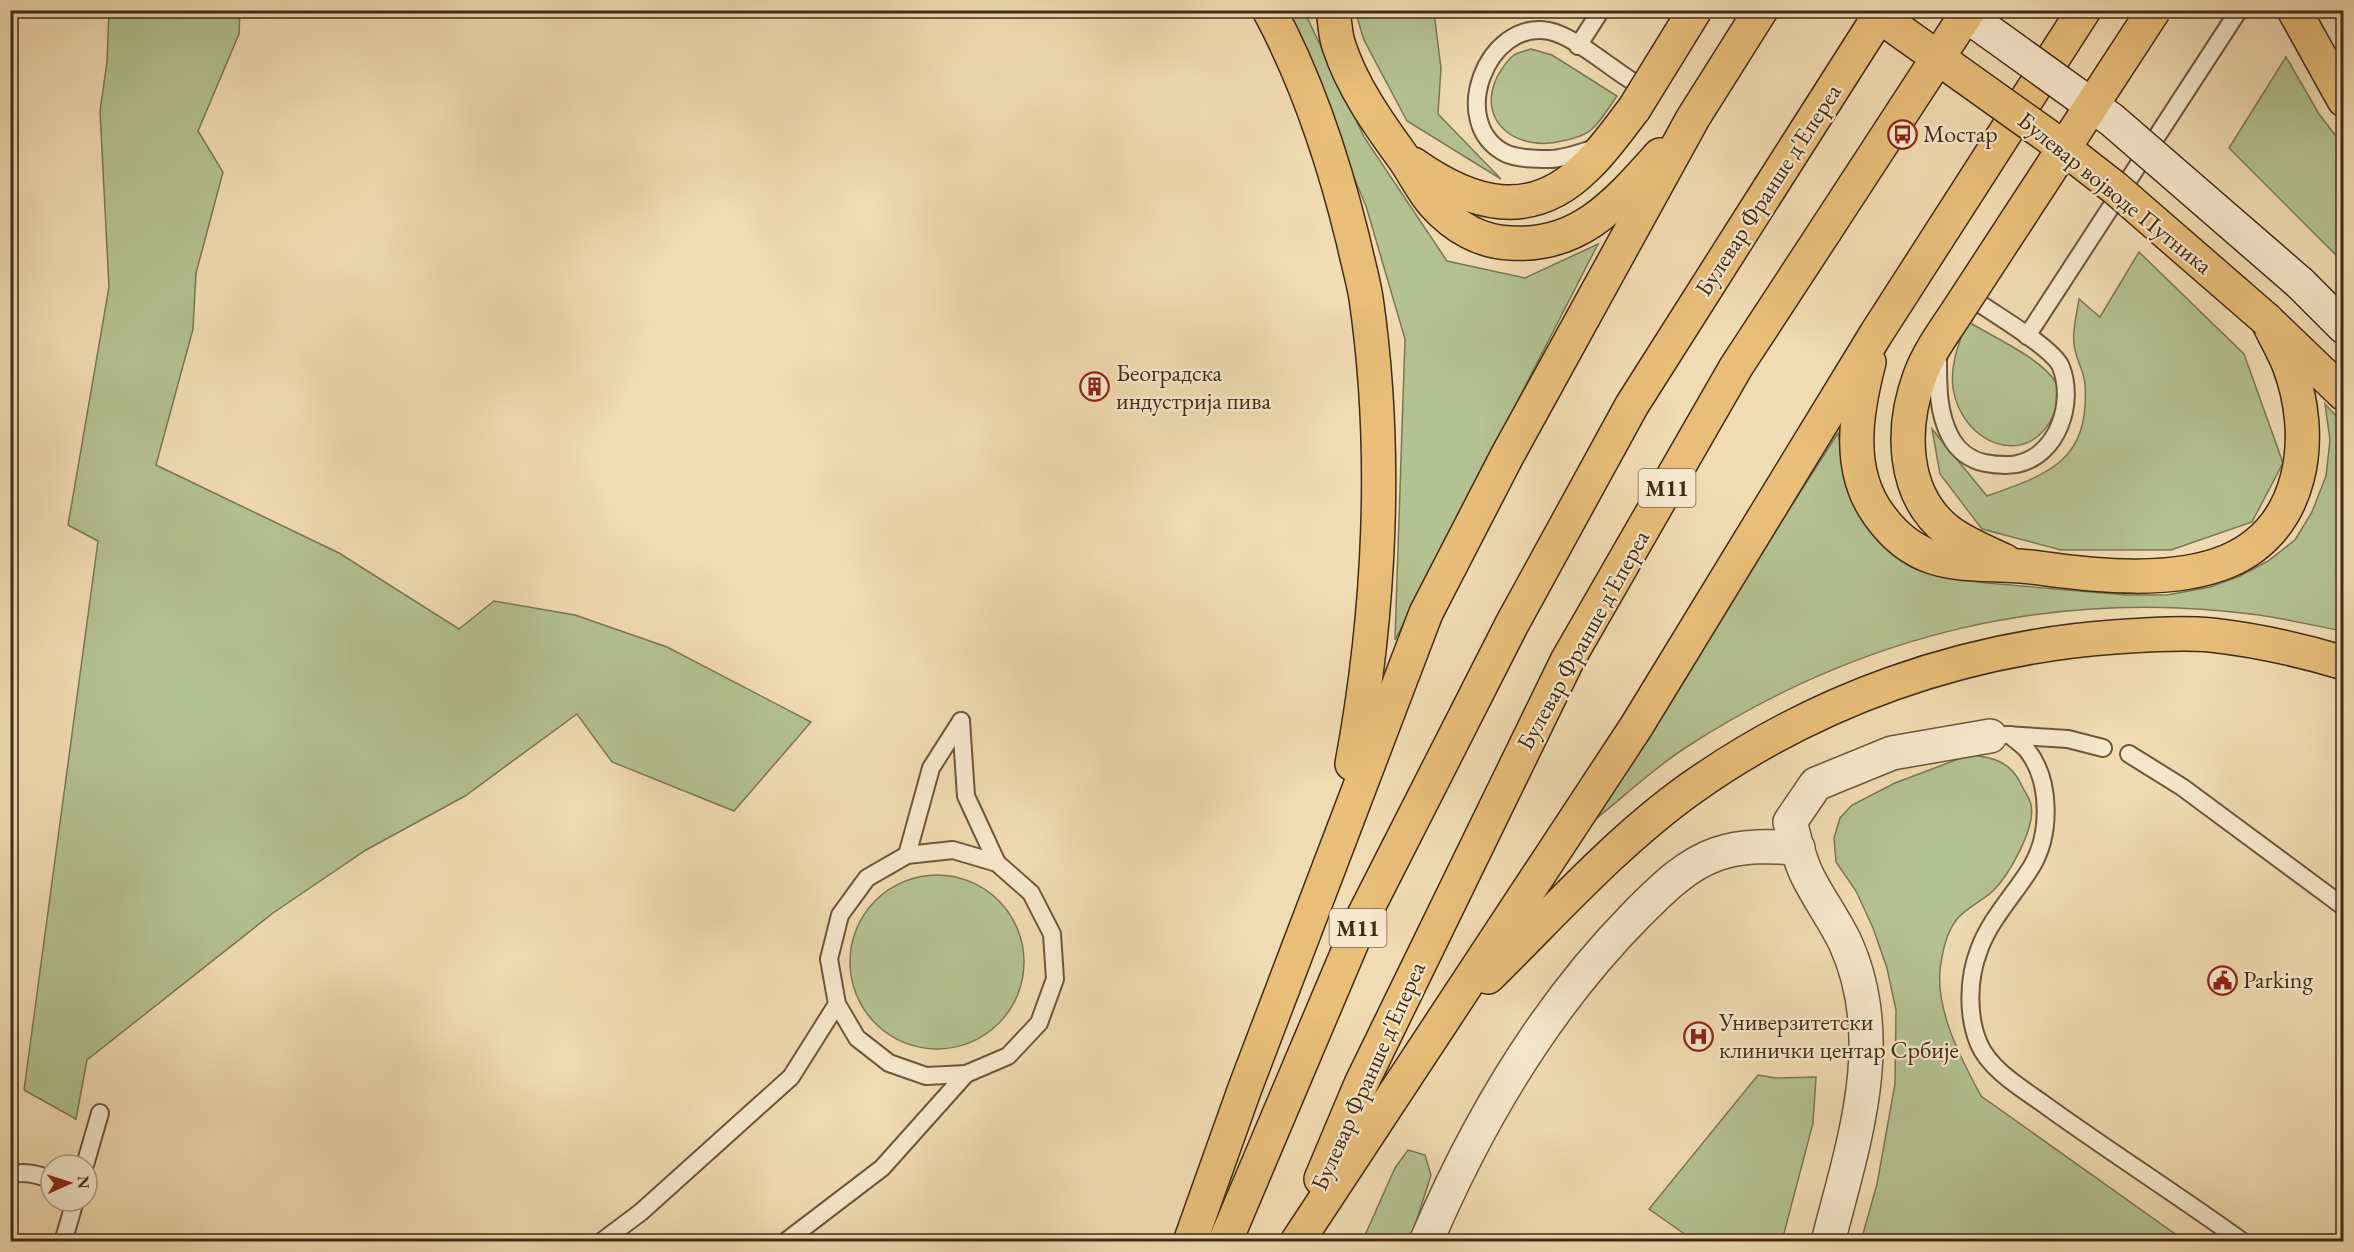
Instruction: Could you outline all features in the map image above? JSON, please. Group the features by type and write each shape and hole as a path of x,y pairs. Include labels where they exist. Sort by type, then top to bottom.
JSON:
{"main road":[{"path":"1269,10 1305,90 1333,162 1366,296 1373,364 1377,436 1373,624 1367,683 1337,847"},
{"path":"1333,10 1339,46 1381,129 1404,158 1435,205 1457,225 1483,239 1505,243 1546,243 1572,233 1592,221 1643,174 1693,118"},
{"path":"1404,158 1461,193 1487,202 1509,202 1533,198 1559,187 1586,167 1606,145 1633,95 1695,10"},
{"path":"1190,1242 1245,1088 1426,613 1507,456 1693,118 1761,10"},
{"name":"Булевар војводе Путника","path":"1871,10 2056,142 2115,188 2267,320 2343,394"},
{"name":"Булевар Франше д'Епереа","path":"1225,1242 1361,921 1512,624 1632,405 1883,10"},
{"name":"Булевар Франше д'Епереа","path":"1296,1242 1361,1084 1567,661 1736,367 1969,10"},
{"path":"1296,1242 1636,728 1876,334 2084,10"},
{"path":"2015,565 1964,542 1947,530 1930,513 1918,492 1909,467 1907,440 1912,402 1920,374 1938,342 1969,309 2154,10"},
{"path":"2294,10 2343,100"},
{"path":"1876,334 1862,390 1856,429 1857,459 1863,489 1879,516 1898,536 1934,559 1977,566 2015,565 2109,575 2175,572 2229,561 2264,538 2289,506 2299,480 2302,429 2289,365 2267,320"},
{"path":"1440,1025 1618,849 1690,789 1765,742 1828,710 1920,672 1987,654 2045,644 2136,636 2208,635 2268,644 2343,663"}],"street":[{"name":"Булевар војводе Путника","path":"1959,10 2112,120 2300,283 2343,327"},
{"path":"1828,1242 1862,1108 1866,1048 1858,981 1845,943 1806,873 1790,822 1816,784 1892,753 2000,736"},
{"path":"1426,1242 1509,1078 1575,982 1625,926 1672,880 1716,854 1759,845 1797,848"}],"lane":[{"path":"1578,46 1601,10"},
{"path":"2027,336 2239,10"},
{"path":"1606,145 1552,159 1515,156 1503,152 1483,131 1477,97 1482,73 1493,54 1520,34 1532,31 1556,34 1578,46 1633,95"},
{"path":"1938,342 1938,387 1941,410 1950,436 1958,448 1967,456 1978,461 2002,466 2019,464 2033,458 2048,445 2064,419 2066,392 2061,365 2027,336 1969,309"},
{"path":"907,855 931,768 961,721 966,796 997,864"},
{"path":"2000,736 2068,739 2103,748"},
{"path":"2000,736 2027,750 2039,773 2045,799 2045,818 2042,843 2033,865 1988,931 1976,959 1971,988 1972,1011 1979,1045 2010,1079 2088,1136 2243,1242"},
{"path":"2129,754 2182,787 2343,908"},
{"path":"953,850 997,864 1031,893 1052,934 1055,979 1039,1023 1008,1056 966,1074 926,1076 889,1063 857,1038 837,1004 829,959 840,915 867,878 907,855 953,850"},
{"path":"601,1242 641,1212 791,1077 837,1004"},
{"path":"785,1242 882,1168 966,1074"},
{"path":"88,1153 100,1113"},
{"path":"10,1174 16,1172 39,1175"},
{"path":"63,1242 71,1213"}],"green space":[{"path":"109,11 240,11 239,34 198,131 223,172 196,273 193,329 156,465 339,553 459,629 494,601 575,615 667,647 811,722 734,811 612,762 577,714 465,796 366,850 273,913 87,1060 76,1119 24,1090 98,541 68,525 109,287 100,111 107,62"},
{"path":"1284,11 1304,11 1364,137 1447,261 1525,278 1598,244 1395,640 1405,339 1366,206"},
{"path":"1355,11 1437,11 1434,13 1441,68 1438,114 1501,179 1407,121 1364,40"},
{"path":"1531,49 1552,55 1617,96 1599,122 1589,131 1578,137 1562,141 1531,142 1517,138 1497,121 1492,108 1492,94 1497,77 1511,57"},
{"path":"2286,57 2319,114 2343,145 2343,262 2229,148"},
{"path":"2139,252 2244,354 2283,463 2252,522 2171,550 2061,550 1982,529 1940,474 1932,429 1987,496 2029,480 2061,461 2073,447 2081,431 2085,410 2085,384 2074,339 2079,299 2100,317"},
{"path":"1967,321 2040,365 2056,383 2059,395 2054,414 2043,432 2028,442 2013,446 1997,443 1982,436 1969,423 1959,407 1952,379 1956,354"},
{"path":"2325,404 2343,423 2343,631 2259,615 2182,608 2106,608 2032,615 1960,629 1889,649 1819,676 1751,709 1672,757 1586,827 1838,433 1849,487 1955,578 1986,583 2127,595 2167,595 2210,587 2240,576 2268,561 2295,540 2312,512 2326,476 2330,440"},
{"path":"1969,755 1993,759 2012,770 2029,800 2031,815 2020,851 2006,874 1993,891 1957,919 1946,942 1942,957 1940,993 1950,1029 1964,1064 1981,1096 2185,1241 1861,1241 1877,1184 1895,1084 1896,1010 1887,968 1873,928 1856,891 1836,862 1834,838 1840,818 1852,805 1895,783"},
{"path":"937,875 970,882 999,900 1017,929 1024,962 1017,995 999,1024 970,1042 937,1049 904,1042 875,1024 857,995 850,962 857,929 875,900 904,882"},
{"path":"1758,1075 1776,1078 1816,1077 1813,1123 1782,1241 1685,1241 1686,1235 1649,1209"},
{"path":"1408,1150 1425,1155 1431,1175 1410,1241 1362,1242 1395,1168"}],"place":[{"name":"Мостар","path":"1902,134"},
{"name":"Београдска индустрија пива","path":"1095,387"},
{"name":"Parking","path":"2222,980"},
{"name":"Универзитетски клинички центар Србије","path":"1698,1036"}]}
